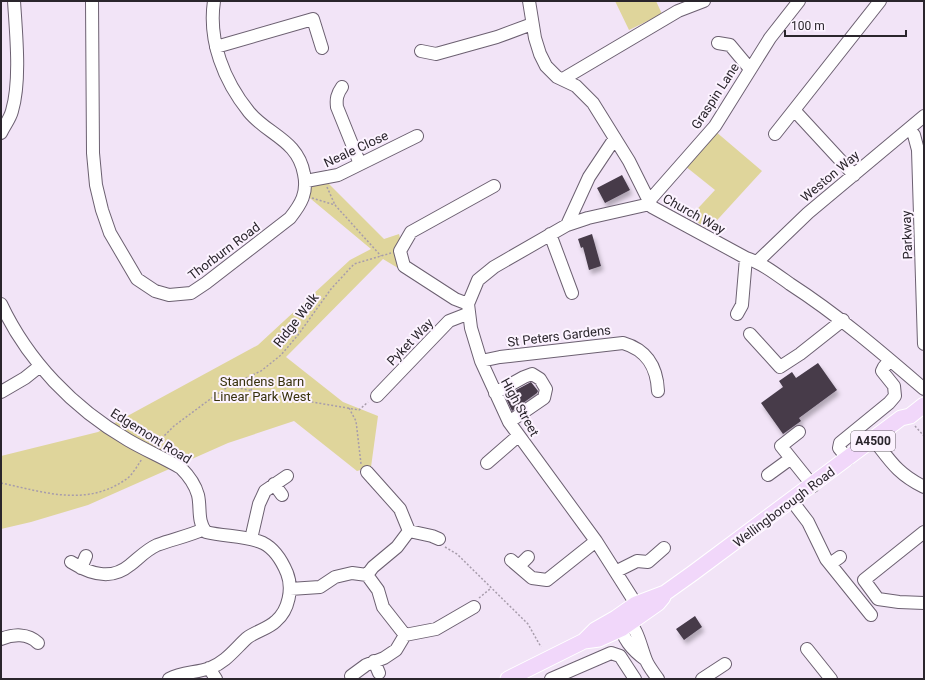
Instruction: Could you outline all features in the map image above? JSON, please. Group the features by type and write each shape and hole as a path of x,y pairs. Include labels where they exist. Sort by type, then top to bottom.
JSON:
{"main road":[{"name":"Wellingborough Road","path":"906,420 904,410 920,396 924,395"},
{"name":"Wellingborough Road","path":"624,622 636,604 665,593 874,440 906,420 924,405"},
{"name":"Wellingborough Road","path":"508,679 584,641 595,630 624,622 658,603 665,593"}],"street":[{"path":"1,133 12,111 15,90 17,63 14,1"},
{"name":"Thorburn Road","path":"92,1 93,153 96,185 102,210 110,234 137,279 155,291 169,295 190,293 206,283 290,218 300,206 304,196 306,181 303,164 295,150 250,113 233,88 216,47 213,28 214,1"},
{"name":"Church Way","path":"529,1 532,24 540,54 546,66 552,73 585,93 629,161 650,203 655,209 751,260 843,320 924,390"},
{"path":"562,79 678,11 704,1"},
{"name":"Graspin Lane","path":"650,203 715,126 770,38 799,1"},
{"path":"775,134 880,1"},
{"path":"216,47 313,19 322,48"},
{"path":"421,50 436,54 497,37 532,24"},
{"path":"718,43 730,45 750,69"},
{"path":"342,87 338,92 336,99 337,107 360,164"},
{"path":"794,110 854,174"},
{"name":"Weston Way","path":"751,260 924,116"},
{"name":"Parkway","path":"909,129 914,135 918,150 924,344"},
{"name":"Neale Close","path":"306,181 338,176 417,136"},
{"path":"567,225 589,177 615,138"},
{"path":"494,186 411,232 400,251 404,266 468,309 478,280 494,267 550,234 567,225 588,218 650,203"},
{"path":"550,234 572,293"},
{"path":"737,314 742,305 751,260"},
{"name":"Edgemont Road","path":"1,304 14,328 40,366 78,405 128,440 181,468 194,484 198,496 200,521 204,529"},
{"name":"High Street","path":"468,309 481,361 494,393 509,422 596,541 636,604"},
{"name":"Pyket Way","path":"377,396 449,321 468,309"},
{"path":"750,334 780,367 800,354 843,320"},
{"name":"St Peters Gardens","path":"481,361 500,357 623,343 635,347 645,355 652,366 657,380 658,391"},
{"path":"848,459 839,448 840,443 889,403 895,396 896,390 882,371 890,360"},
{"path":"1,392 25,378 40,366"},
{"path":"494,393 532,374 540,379 546,389 544,398 509,422"},
{"path":"889,403 906,420"},
{"path":"799,432 778,445 813,486"},
{"path":"487,463 518,436"},
{"path":"874,440 899,472 908,479 924,487"},
{"path":"768,475 790,459"},
{"path":"367,472 383,481 400,509 408,531"},
{"path":"251,539 259,504 265,491 288,476"},
{"path":"274,484 282,495"},
{"path":"792,501 808,522 830,564 871,615"},
{"path":"86,556 76,565 95,574 110,575 122,571 140,555 157,546 189,536 204,529 212,534 251,539 264,544 280,558 289,580 290,589 289,599 276,621 248,637 229,657 210,668 184,673 169,679"},
{"path":"408,531 432,536 438,539"},
{"path":"367,575 373,567 397,547 408,531"},
{"path":"924,532 864,580 878,599 924,603"},
{"path":"528,556 515,563 532,578 547,580 596,541"},
{"path":"617,572 637,561 648,562 664,548"},
{"path":"830,564 840,557"},
{"path":"290,589 320,587 335,577 352,573 367,575 378,590 383,606 404,635"},
{"path":"404,635 436,629 460,622 474,607"},
{"path":"624,622 642,646 646,660 658,679"},
{"path":"3,638 16,634 33,638 38,643"},
{"path":"351,676 374,661 384,658 396,650 404,635"},
{"path":"807,648 831,679"},
{"path":"551,679 611,653 620,656 634,679"},
{"path":"374,661 379,673"},
{"path":"702,679 725,664"},
{"path":"210,668 216,679"}],"path":[{"path":"324,179 335,205 381,256"},
{"path":"304,196 335,205"},
{"name":"Ridge Walk","path":"1,483 61,496 92,495 126,480 149,451 174,426 229,386 261,371 281,355 298,335 331,289 354,264 400,251"},
{"path":"246,378 252,391"},
{"path":"229,386 359,410 377,396"},
{"path":"348,408 356,421 361,464 367,472"},
{"path":"906,420 924,436"},
{"path":"438,539 438,543 457,554 490,589 528,624 541,647"},
{"path":"474,607 477,600 490,589"}],"green space":[{"path":"615,1 656,1 662,14 629,30"},
{"path":"715,131 762,171 709,229 689,218 715,190 685,166"},
{"name":"Standens Barn Linear Park West","path":"324,179 384,239 399,234 406,261 454,302 383,259 286,357 343,402 378,416 371,467 357,471 294,421 228,443 88,505 31,522 1,529 1,456 98,432 258,345 350,260 371,249 305,194 306,181"}],"building":[{"path":"622,175 630,190 605,203 597,188"},
{"path":"592,234 601,266 589,270 583,247 581,248 578,239"},
{"path":"818,363 837,390 799,418 801,421 783,434 761,403 783,387 779,381 792,372 796,378"},
{"path":"531,382 538,391 537,393 512,411 505,396"},
{"path":"695,616 702,627 684,640 676,629"}]}
